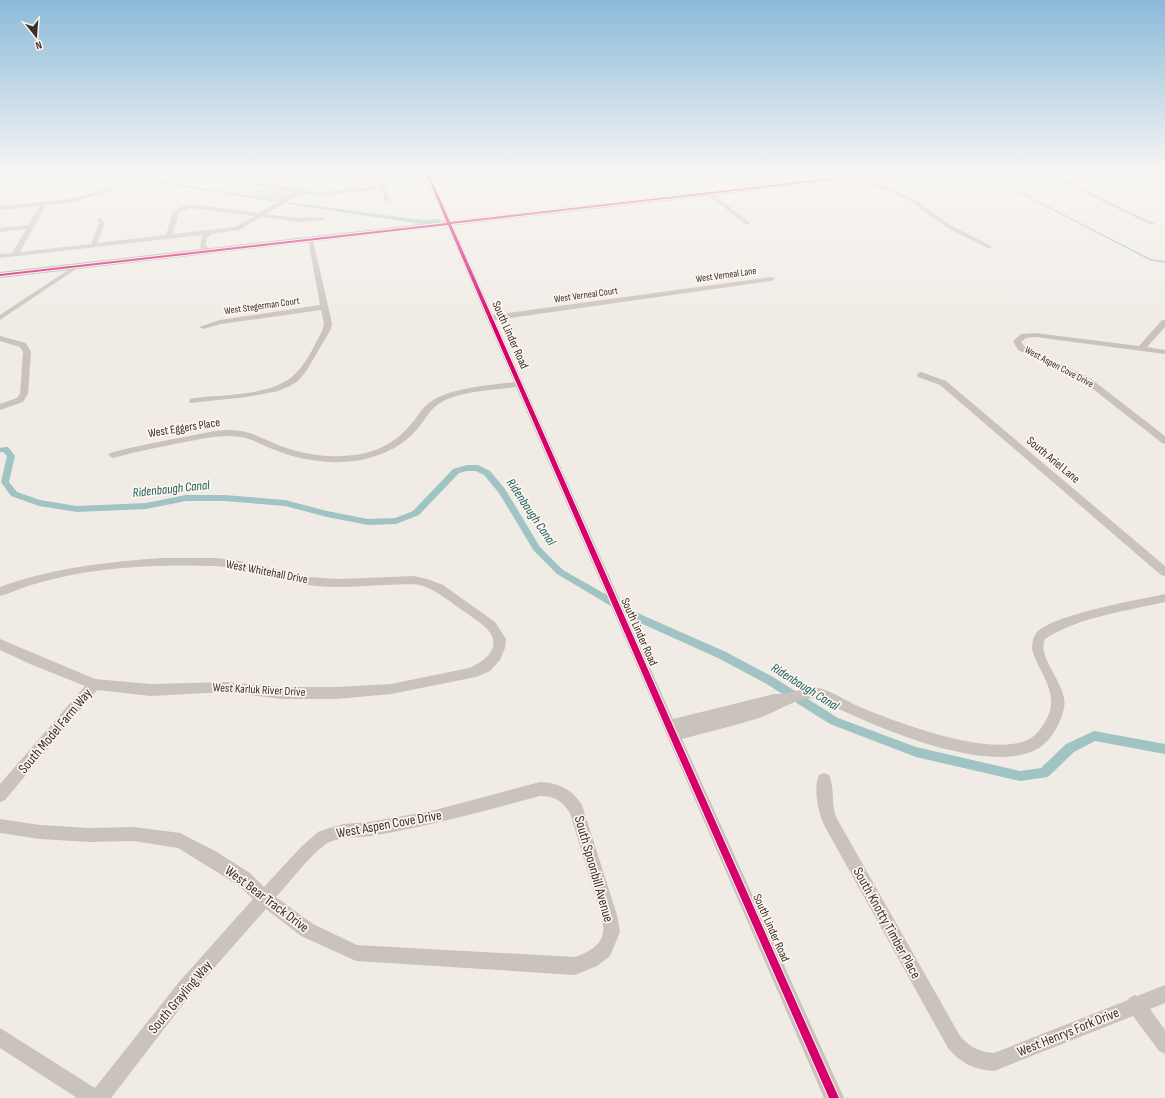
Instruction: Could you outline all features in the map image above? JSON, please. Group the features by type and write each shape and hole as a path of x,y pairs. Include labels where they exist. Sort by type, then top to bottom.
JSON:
{"main road":[{"path":"0,276 206,250 447,224"}],"street":[{"path":"16,254 32,224"},
{"path":"94,246 102,224"},
{"path":"169,236 172,224"},
{"path":"0,256 169,236 208,234 237,229 245,224"},
{"name":"South Linder Road","path":"449,224 671,731 834,1098"},
{"path":"946,224 990,247"},
{"path":"0,230 30,227"},
{"path":"206,250 203,248 204,236 208,234"},
{"path":"193,401 278,388 295,379 302,371 327,329 328,323 310,240"},
{"path":"0,318 76,267"},
{"name":"West Verneal Lane","path":"684,291 771,279"},
{"name":"West Verneal Court","path":"491,318 684,291"},
{"name":"West Stegerman Court","path":"202,327 220,322 325,307"},
{"path":"1141,349 1165,322"},
{"name":"West Aspen Cove Drive","path":"1165,352 1035,335 1024,336 1017,341 1022,348 1034,355 1088,380 1165,441"},
{"path":"0,338 23,346 27,352 24,394 20,400 0,407"},
{"name":"South Ariel Lane","path":"921,375 943,383 1165,572"},
{"name":"West Eggers Place","path":"114,455 136,448 216,434 236,433 248,435 293,454 316,459 352,458 373,454 401,440 414,427 425,412 438,401 457,395 520,384"},
{"name":"West Whitehall Drive","path":"0,592 29,581 73,571 117,564 162,562 215,562 235,564 309,580 339,583 414,580 439,588 491,625 500,639 496,656"},
{"path":"671,731 760,712 803,694 816,693 854,711 928,738 972,748 1000,751 1020,750 1036,744 1046,734 1055,718 1058,698 1053,683 1040,657 1038,646 1041,637 1048,631 1077,620 1165,598"},
{"name":"West Karluk River Drive","path":"0,644 34,660 94,684 151,690 227,687 282,693 336,694 391,689 471,673 485,667 496,656"},
{"name":"South Model Farm Way","path":"0,795 94,684"},
{"name":"South Knotty Timber Place","path":"824,780 825,807 829,820 954,1042 970,1058"},
{"name":"West Aspen Cove Drive","path":"265,899 306,852 323,837 343,831 376,828 431,818 540,789 551,789 561,792"},
{"name":"South Spoonbill Avenue","path":"561,792 570,800 577,810 609,915 612,932 604,950"},
{"name":"West Bear Track Drive","path":"0,826 40,832 89,836 134,834 180,841 211,858 244,879 265,899 307,930 356,953 575,966 591,960 604,950"},
{"name":"South Grayling Way","path":"99,1098 185,988 265,899"},
{"name":"West Henrys Fork Drive","path":"970,1058 983,1062 994,1062 1135,1004 1165,994"},
{"path":"1135,1004 1165,1045"},
{"path":"0,1037 94,1098"}],"waterway":[{"path":"1082,224 1151,260 1165,262"},
{"name":"Ridenbaugh Canal","path":"0,450 5,449 11,456 5,482 14,494 39,503 77,509 146,506 186,498 224,498 285,503 327,514 368,522 396,521 416,513 456,471 467,468 478,468 487,473 502,491 537,549 560,572 639,618 722,655 769,680 834,721 916,752 1020,776 1044,773 1070,748 1094,736 1165,749"}],"cycle path":[{"path":"0,275 442,224"},
{"path":"449,224 834,1098"}]}
